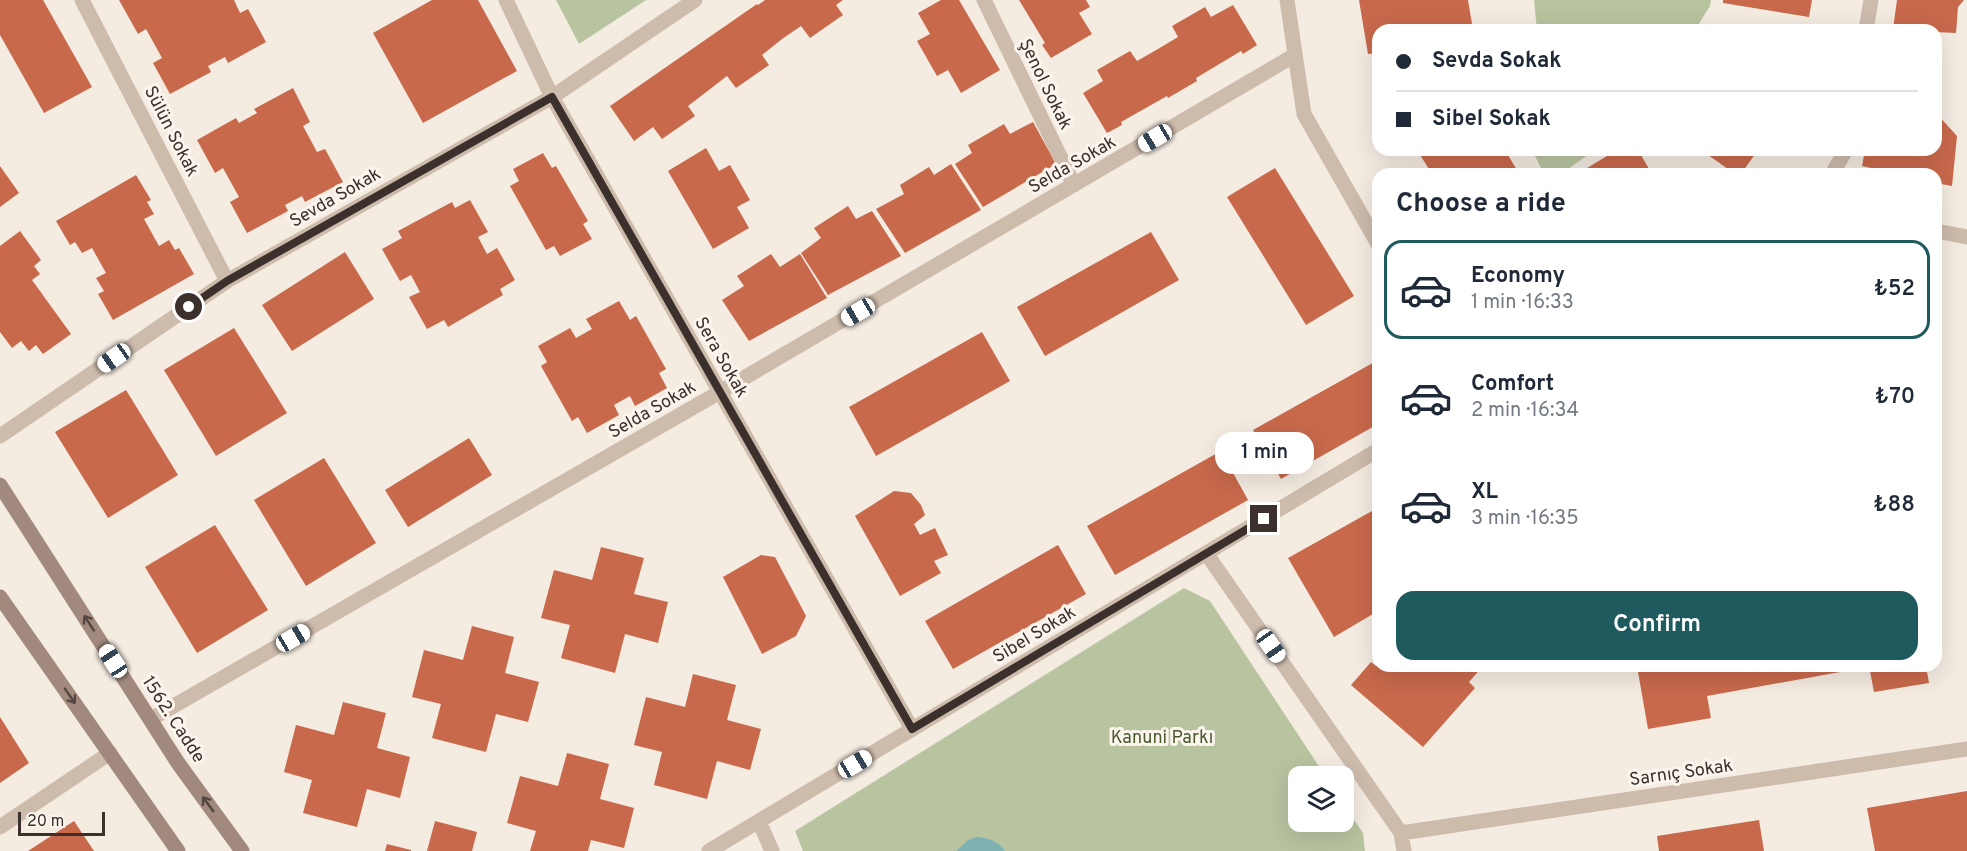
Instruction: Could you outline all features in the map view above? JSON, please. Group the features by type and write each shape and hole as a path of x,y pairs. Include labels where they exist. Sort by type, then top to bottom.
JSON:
{"main road":[{"name":"1562. Cadde","path":"0,485 178,763 242,851"},
{"path":"0,597 178,851"}],"street":[{"name":"Sülün Sokak","path":"82,0 227,281"},
{"name":"Sera Sokak","path":"506,0 552,97 912,729"},
{"name":"Sevda Sokak","path":"0,436 227,281 552,97 694,0"},
{"name":"Şenol Sokak","path":"984,0 1074,185"},
{"path":"1287,0 1304,114 1372,233"},
{"path":"1867,24 1871,0"},
{"name":"Selda Sokak","path":"151,720 720,392 1295,55"},
{"path":"1942,232 1967,237"},
{"name":"Sibel Sokak","path":"709,851 1372,454"},
{"path":"1206,553 1401,833 1404,851"},
{"name":"Sarnıç Sokak","path":"1401,833 1967,749"},
{"path":"0,827 110,753"},
{"path":"759,821 772,851"}],"green space":[{"path":"556,0 646,0 579,44"},
{"path":"1534,0 1711,0 1710,6 1699,24 1536,24"},
{"path":"1535,156 1586,156 1570,168 1541,168"},
{"name":"Kanuni Parkı","path":"1184,588 1210,601 1319,766 1288,766 1288,832 1354,832 1354,820 1363,833 1365,851 803,851 795,831"}],"water":[{"path":"977,837 993,841 1005,851 956,851 968,840"}],"building":[{"path":"0,0 43,0 92,87 44,113 0,35"},
{"path":"119,0 234,0 240,13 248,9 266,42 228,63 225,57 208,66 211,72 170,94 153,63 162,58 146,29 138,34"},
{"path":"432,0 478,0 517,71 423,123 373,33"},
{"path":"765,0 843,0 836,5 843,15 810,38 801,26 762,55 769,65 736,88 727,76 688,106 695,116 662,139 653,127 634,141 610,106"},
{"path":"941,0 959,0 1000,70 961,93 948,70 937,76 917,41 930,34 918,13"},
{"path":"1019,0 1086,0 1090,7 1079,13 1092,34 1051,58 1042,45 1045,43"},
{"path":"1359,0 1468,0 1472,24 1372,24 1372,54 1368,54"},
{"path":"1723,0 1812,0 1809,17 1723,3"},
{"path":"1897,0 1964,0 1958,7 1956,33 1942,32 1942,24 1894,24"},
{"path":"1233,5 1257,45 1243,54 1241,51 1196,78 1197,81 1121,122 1122,125 1107,133 1083,93 1103,81 1097,70 1130,51 1137,61 1158,49 1178,37 1172,26 1205,7 1211,17"},
{"path":"293,88 310,122 303,126 317,152 325,149 343,182 305,202 302,196 285,205 288,211 247,233 230,202 239,197 223,168 215,173 197,140 236,118 239,123 257,113 254,109"},
{"path":"1942,120 1957,136 1952,186 1942,184 1942,168 1862,166 1864,156 1942,156"},
{"path":"1033,122 1056,164 983,207 955,164 972,153 968,145 1004,124 1010,134"},
{"path":"706,148 719,171 730,165 750,200 737,207 749,228 713,249 668,171"},
{"path":"543,153 552,168 556,166 588,221 583,224 592,239 560,256 554,246 546,250 510,186 519,181 513,169"},
{"path":"1421,156 1509,156 1516,168 1428,168"},
{"path":"1607,156 1642,156 1648,168 1587,168"},
{"path":"1710,156 1754,156 1745,168 1726,168"},
{"path":"951,164 981,210 905,253 876,209 904,194 900,185 929,167 934,175"},
{"path":"0,166 19,193 0,207"},
{"path":"1275,168 1354,296 1306,325 1227,197"},
{"path":"136,175 151,200 147,202 154,214 144,219 159,246 169,240 175,250 179,248 194,274 113,320 98,294 104,291 96,278 106,273 92,248 82,253 75,242 70,245 56,221"},
{"path":"470,200 488,232 478,237 487,254 497,248 515,280 500,289 503,295 448,327 444,320 427,329 409,297 420,292 411,275 400,281 382,249 402,238 398,231 452,202 455,208"},
{"path":"848,206 856,219 872,211 901,256 828,295 801,253 821,238 814,228"},
{"path":"20,231 41,260 34,266 40,274 32,280 71,334 43,354 36,345 29,351 21,341 12,348 0,332 0,246"},
{"path":"1151,232 1179,280 1045,356 1017,307"},
{"path":"345,252 374,299 292,351 262,305"},
{"path":"771,254 780,267 800,254 827,298 749,341 722,300 744,286 737,276"},
{"path":"619,301 630,320 636,316 666,369 659,373 667,388 635,406 630,396 614,405 619,415 587,433 578,417 572,421 541,366 547,362 538,346 570,328 576,338 592,329 586,319"},
{"path":"234,328 287,413 216,456 164,370"},
{"path":"982,332 1010,381 876,456 849,407"},
{"path":"1372,363 1372,427 1281,479 1253,430"},
{"path":"126,390 178,475 108,518 55,432"},
{"path":"469,438 492,475 408,527 385,490"},
{"path":"1221,451 1248,500 1115,575 1087,526"},
{"path":"324,458 376,543 306,586 254,500"},
{"path":"894,491 911,493 921,505 925,515 914,524 920,535 935,528 948,555 934,561 941,573 900,596 855,516"},
{"path":"1372,511 1372,615 1334,637 1288,558"},
{"path":"215,525 268,610 197,653 145,567"},
{"path":"1058,545 1086,594 953,669 925,621"},
{"path":"601,547 644,558 634,594 668,602 658,643 625,634 615,673 561,658 570,625 541,618 554,570 592,580"},
{"path":"761,555 775,557 806,616 796,636 762,654 723,577"},
{"path":"472,626 514,637 505,673 539,682 528,722 496,714 486,752 432,738 441,704 412,697 424,650 463,660"},
{"path":"1371,662 1372,672 1478,672 1469,682 1475,688 1423,747 1351,685"},
{"path":"1638,672 1840,672 1707,696 1711,718 1648,729"},
{"path":"1870,672 1927,672 1929,683 1874,692"},
{"path":"693,674 736,685 727,720 761,729 750,770 717,761 707,799 654,785 662,752 634,745 646,697 685,707"},
{"path":"343,702 386,713 377,748 410,757 400,798 367,789 357,827 303,813 312,780 284,772 296,725 334,735"},
{"path":"0,717 29,763 0,783"},
{"path":"567,753 609,764 600,799 634,808 624,848 591,840 588,851 530,851 536,831 507,823 520,776 558,786"},
{"path":"1967,791 1967,851 1875,851 1867,808"},
{"path":"1759,820 1764,851 1659,851 1657,836"},
{"path":"74,821 94,851 28,851"},
{"path":"435,821 477,832 472,851 427,851"},
{"path":"387,844 411,850 411,851 385,851"}],"route":[{"path":"189,307 227,281 552,97 912,729 1264,519"}]}
